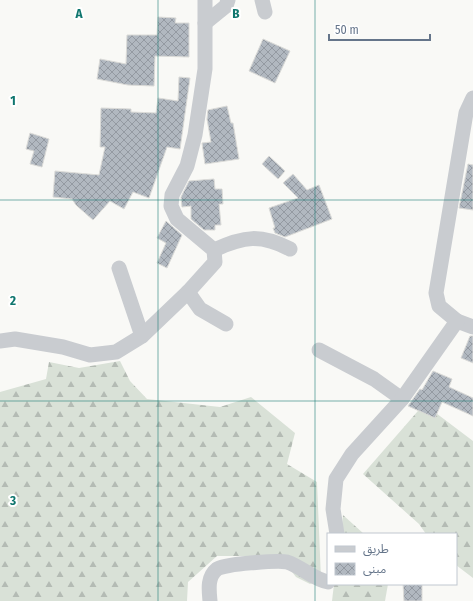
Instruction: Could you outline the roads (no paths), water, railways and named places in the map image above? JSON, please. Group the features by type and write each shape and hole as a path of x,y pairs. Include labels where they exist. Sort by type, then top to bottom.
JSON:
{"street":[{"path":"0,341 15,338 64,347 90,355 116,352 142,336 188,292 215,262 214,250 176,219 170,206 172,195 187,166 195,135 205,69 205,0"},
{"path":"205,23 226,6 228,0"},
{"path":"473,98 466,113 436,293 439,306 457,321 473,327"},
{"path":"214,250 234,241 258,239 272,240 290,249"},
{"path":"119,268 142,336"},
{"path":"188,292 200,309 226,324"},
{"path":"338,533 333,509 336,479 352,454 402,399 457,321"},
{"path":"319,350 374,379 402,399"},
{"path":"210,601 208,584 216,569 227,565 285,562 300,567 319,580 327,582"}]}
